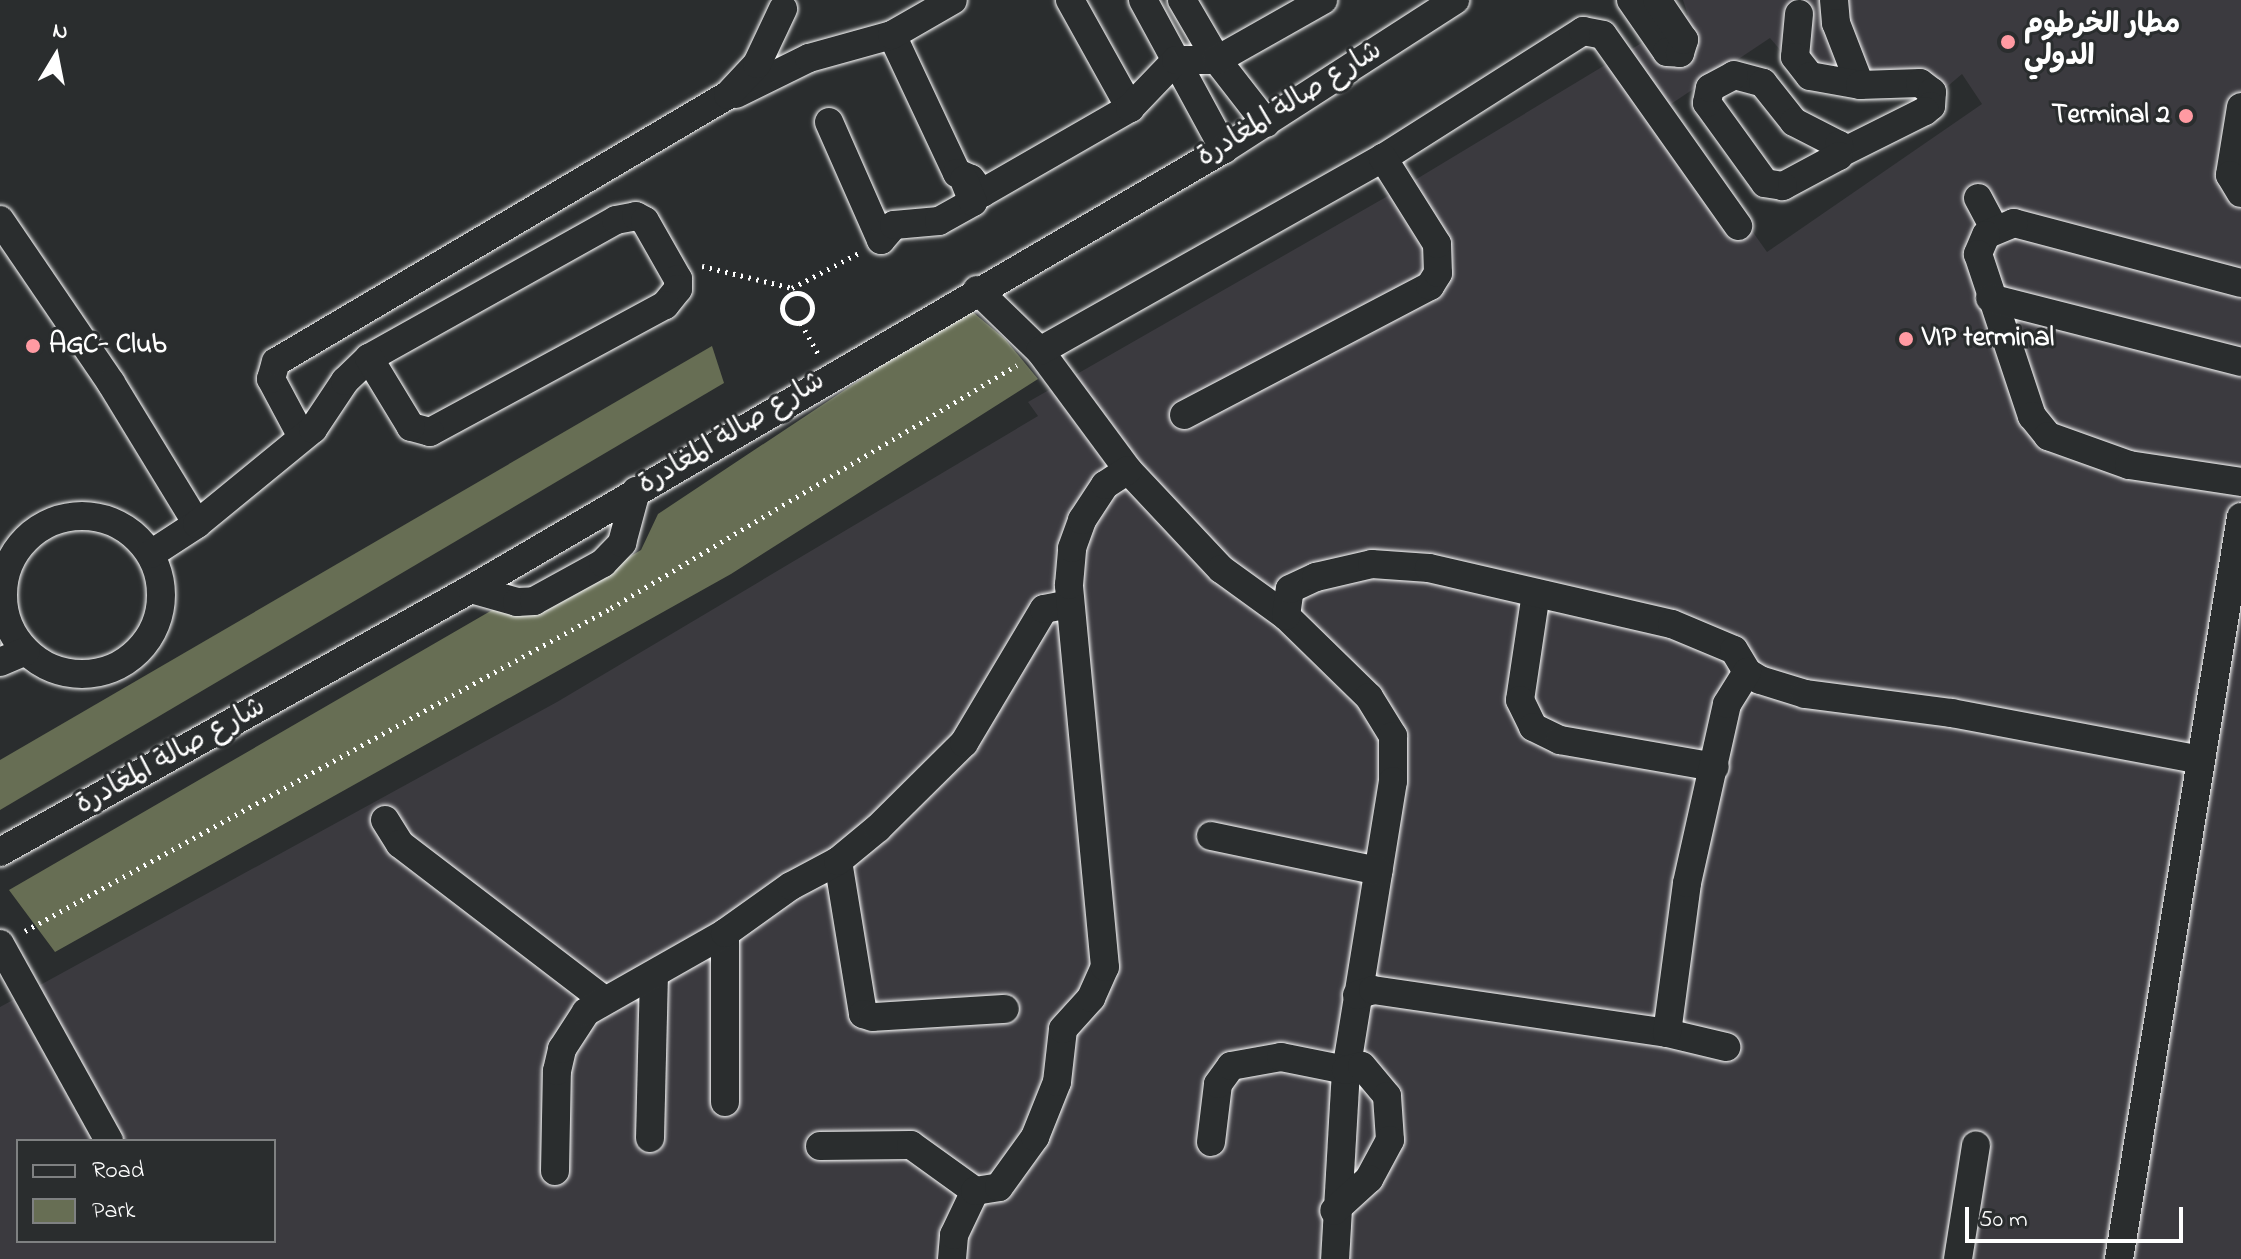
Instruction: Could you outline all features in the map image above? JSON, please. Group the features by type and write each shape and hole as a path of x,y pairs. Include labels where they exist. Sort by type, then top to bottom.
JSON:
{"street":[{"path":"302,437 271,379 276,362 728,95 809,58 892,35 953,0"},
{"path":"1070,0 1130,108"},
{"path":"1143,0 1224,149"},
{"path":"1182,0 1217,60 1266,123"},
{"path":"964,180 971,179 982,193 1130,108 1176,60 1217,60 1323,0"},
{"name":"شارع صالة المغادرة","path":"0,852 471,589 977,290 1224,149 1455,0"},
{"path":"1631,0 1667,52 1676,55 1684,50 1684,40 1657,0"},
{"path":"1834,0 1841,37 1860,85"},
{"path":"782,4 809,58"},
{"path":"728,95 763,56 782,4"},
{"path":"1799,14 1794,47 1810,76 1860,85 1920,83 1933,99 1925,111 1783,186 1765,183 1707,103 1707,92 1734,75 1755,78 1794,122 1836,142 1841,153"},
{"path":"1040,351 1383,158 1573,36 1593,31 1610,44 1738,226"},
{"path":"829,122 881,240 894,225 939,221 973,202 892,35"},
{"path":"1794,47 1841,37"},
{"path":"2241,107 2230,175 2241,193"},
{"path":"1383,158 1400,189"},
{"path":"1184,415 1430,286 1438,273 1437,244 1383,158"},
{"path":"1978,198 1994,228"},
{"path":"151,554 197,524 323,419 345,381 369,358 626,216 645,221 674,270 678,289 665,305 430,432 411,427 369,358"},
{"path":"0,220 111,383 197,524"},
{"path":"1994,228 2024,224 2241,283"},
{"path":"1994,228 1978,254 1990,298 2032,416 2048,436 2129,465 2241,482"},
{"path":"977,290 1040,351 1128,470 1221,569 1286,616 1369,697 1393,736 1393,781 1346,1070 1334,1211 1335,1259"},
{"path":"1990,298 2241,362"},
{"path":"820,1146 911,1145 975,1191 999,1187 1025,1155 1057,1082 1063,1029 1091,998 1105,967 1069,604 1072,548 1082,520 1105,485 1128,470"},
{"path":"471,589 517,602 534,601 603,563 622,543 636,491"},
{"path":"68,516 106,519 124,527 151,554 159,571 161,609 155,628 132,657 106,670 77,674 58,671 26,651 14,636 2,599 10,562 33,532 68,516"},
{"path":"2119,1259 2241,517"},
{"path":"1286,616 1290,589 1316,577 1372,564 1429,568 1699,633 1734,650 1747,672 1805,694 1952,713 2201,760"},
{"path":"1536,593 1520,700 1533,727 1560,740 1715,767"},
{"path":"555,1171 562,1049 586,1012 654,976 725,933 791,886 838,861 964,743 1044,609 1069,604"},
{"path":"0,662 26,651"},
{"path":"1667,1033 1687,883 1727,704 1747,672"},
{"path":"385,820 400,844 604,1000"},
{"path":"1211,836 1378,871"},
{"path":"838,861 863,1014 873,1017 1005,1009"},
{"path":"725,933 725,1102"},
{"path":"0,945 105,1139"},
{"path":"650,1138 654,976"},
{"path":"1357,995 1373,990 1667,1033 1726,1047"},
{"path":"1211,1142 1218,1084 1231,1066 1281,1057 1346,1070 1362,1066 1378,1078 1392,1118 1382,1161 1334,1211"},
{"path":"1958,1259 1976,1145"},
{"path":"952,1259 954,1235 975,1191"}],"path":[{"path":"830,376 801,323 783,314 784,300 792,291 881,240"},
{"path":"674,270 718,267 804,294 812,306 801,323"},
{"path":"0,945 611,608 1040,351"}],"shaded area":[{"name":"مطار الخرطوم الدولي","path":"1683,0 2241,0 2241,1259 0,1259 0,1007 557,702 1038,416 1028,402 1400,189 1688,15","holes":["1770,38 1816,92 1881,97 1942,91 1962,74 1982,104 1767,252 1665,108"]}],"green space":[{"path":"968,308 1005,339 1038,379 731,574 55,952 9,890 494,609 541,609 641,550 658,514"},
{"path":"712,346 724,383 0,810 0,760"}],"place":[{"name":"مطار الخرطوم الدولي","path":"2008,42"},
{"name":"Terminal 2","path":"2186,116"},
{"name":"VIP terminal","path":"1906,339"},
{"name":"AGC- Club","path":"33,346"}]}
